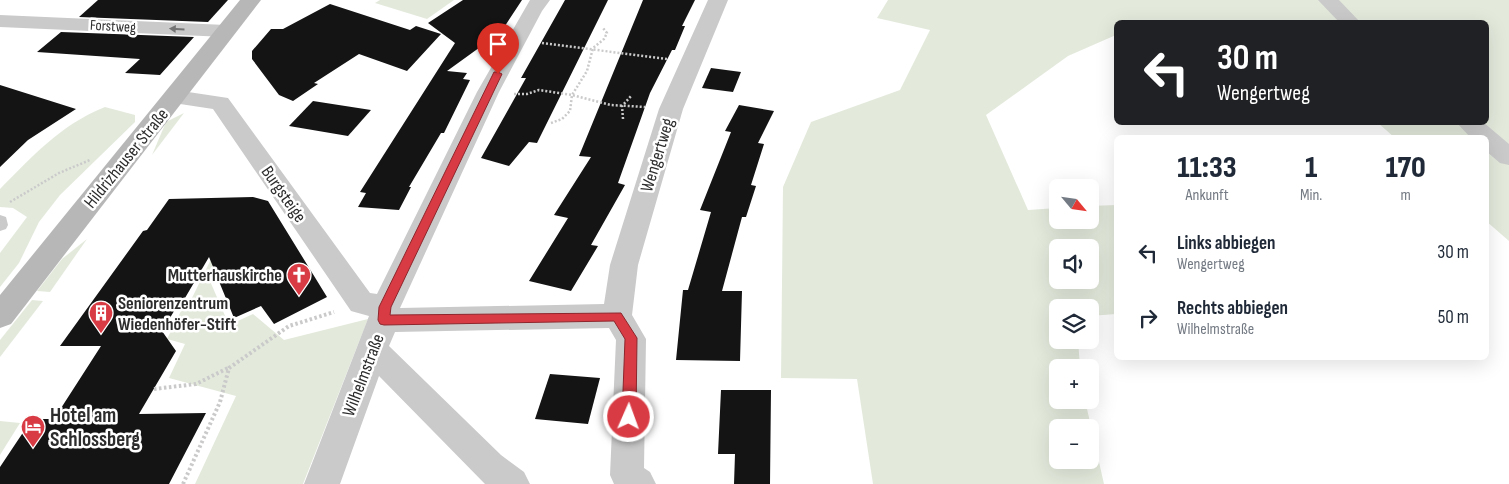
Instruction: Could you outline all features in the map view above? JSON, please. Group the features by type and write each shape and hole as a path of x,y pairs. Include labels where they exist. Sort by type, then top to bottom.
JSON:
{"main road":[{"name":"Hildrizhauser Straße","path":"0,316 251,0"}],"street":[{"name":"Wilhelmstraße","path":"322,484 373,350 377,310 488,92 516,39 540,0"},
{"name":"Wengertweg","path":"617,316 624,265 671,109 718,0"},
{"path":"1328,0 1348,20"},
{"name":"Forstweg","path":"4,13 226,31"},
{"name":"Burgsteige","path":"175,97 220,102 377,310"},
{"path":"1471,125 1483,135"},
{"path":"1489,140 1509,157"},
{"path":"377,310 617,316 631,338 627,476 638,484"},
{"path":"373,350 489,466 512,484"}],"path":[{"path":"551,123 562,119 570,111 572,95 587,71 593,48 604,40 607,33 603,28"},
{"path":"516,39 593,48 637,56 692,61"},
{"path":"488,92 527,94 539,90 572,95 611,105 671,109"},
{"path":"623,119 622,106 632,95"},
{"path":"8,203 59,172 92,159"},
{"path":"154,389 196,384 229,368 289,326 377,310"},
{"path":"183,484 220,402 229,368"}],"shaded area":[{"path":"380,0 454,0 427,19 375,3"},
{"path":"888,0 1509,0 1509,241 1489,224 1489,135 1392,135 1380,125 1489,125 1489,20 1114,20 1114,36 1068,56 986,115 1028,210 1049,209 1049,229 1099,229 1099,206 1114,205 1114,314 1099,315 1099,299 1049,299 1049,349 1079,349 1079,359 1049,359 1049,409 1087,409 1089,419 1049,419 1049,469 1099,469 1099,462 1104,484 873,484 857,379 781,378 783,187 811,122 900,90 930,30 877,18"},
{"path":"105,107 135,115 135,122 60,195 39,222 19,263 0,287 0,253 27,217 13,208 0,207 0,189 48,142 74,123"},
{"path":"184,113 152,155 166,122"},
{"path":"87,239 50,292 37,291 62,259"},
{"path":"216,249 229,268 210,281 229,325 253,314 284,340 368,319 303,484 195,484 236,396 169,378 185,344 167,339 183,307 189,304"},
{"path":"32,300 43,301 0,357 0,340"},
{"path":"0,421 20,423 0,455"}],"building":[{"path":"98,0 228,0 208,22 79,17"},
{"path":"463,0 522,0 501,32 447,71 467,73 463,79 470,80 444,133 441,133 409,187 411,187 399,210 358,207 366,193 360,192 455,43 428,23"},
{"path":"565,0 608,0 537,143 529,142 509,166 481,158 526,78 521,78"},
{"path":"643,0 695,0 682,26 685,26 675,50 672,50 650,93 618,183 625,185 591,245 598,246 571,291 529,281 568,218 554,215 591,157 579,156"},
{"path":"330,4 410,30 416,26 441,34 407,71 359,54 314,83 318,84 293,101 279,95 252,59 252,51 271,29 283,29"},
{"path":"61,32 194,37 160,75 125,73 140,59 37,52"},
{"path":"711,68 741,72 733,92 702,88"},
{"path":"0,85 76,109 28,140 0,167"},
{"path":"313,101 371,110 348,136 289,126"},
{"path":"739,105 774,111 758,143 764,144 751,185 756,186 746,217 742,217 722,291 742,291 740,361 676,360 683,290 688,290 711,212 700,210 731,132 725,131"},
{"name":"Seniorenzentrum Wiedenhöfer-Stift","path":"253,197 268,201 327,297 274,324 261,306 234,318 209,257 185,298 182,298 162,331 176,351 139,414 206,413 169,484 0,484 0,467 32,419 54,419 101,346 60,346 143,231 147,230 169,199"},
{"path":"550,374 600,378 588,424 535,419"},
{"path":"721,390 771,390 770,484 734,484 735,454 718,454"}],"place":[{"name":"Mutterhauskirche","path":"299,296"},
{"name":"Seniorenzentrum Wiedenhöfer-Stift","path":"101,334"},
{"name":"Hotel am Schlossberg","path":"33,448"}],"route":[{"path":"498,74 385,307 384,320 617,316 631,338 629,417"}]}
